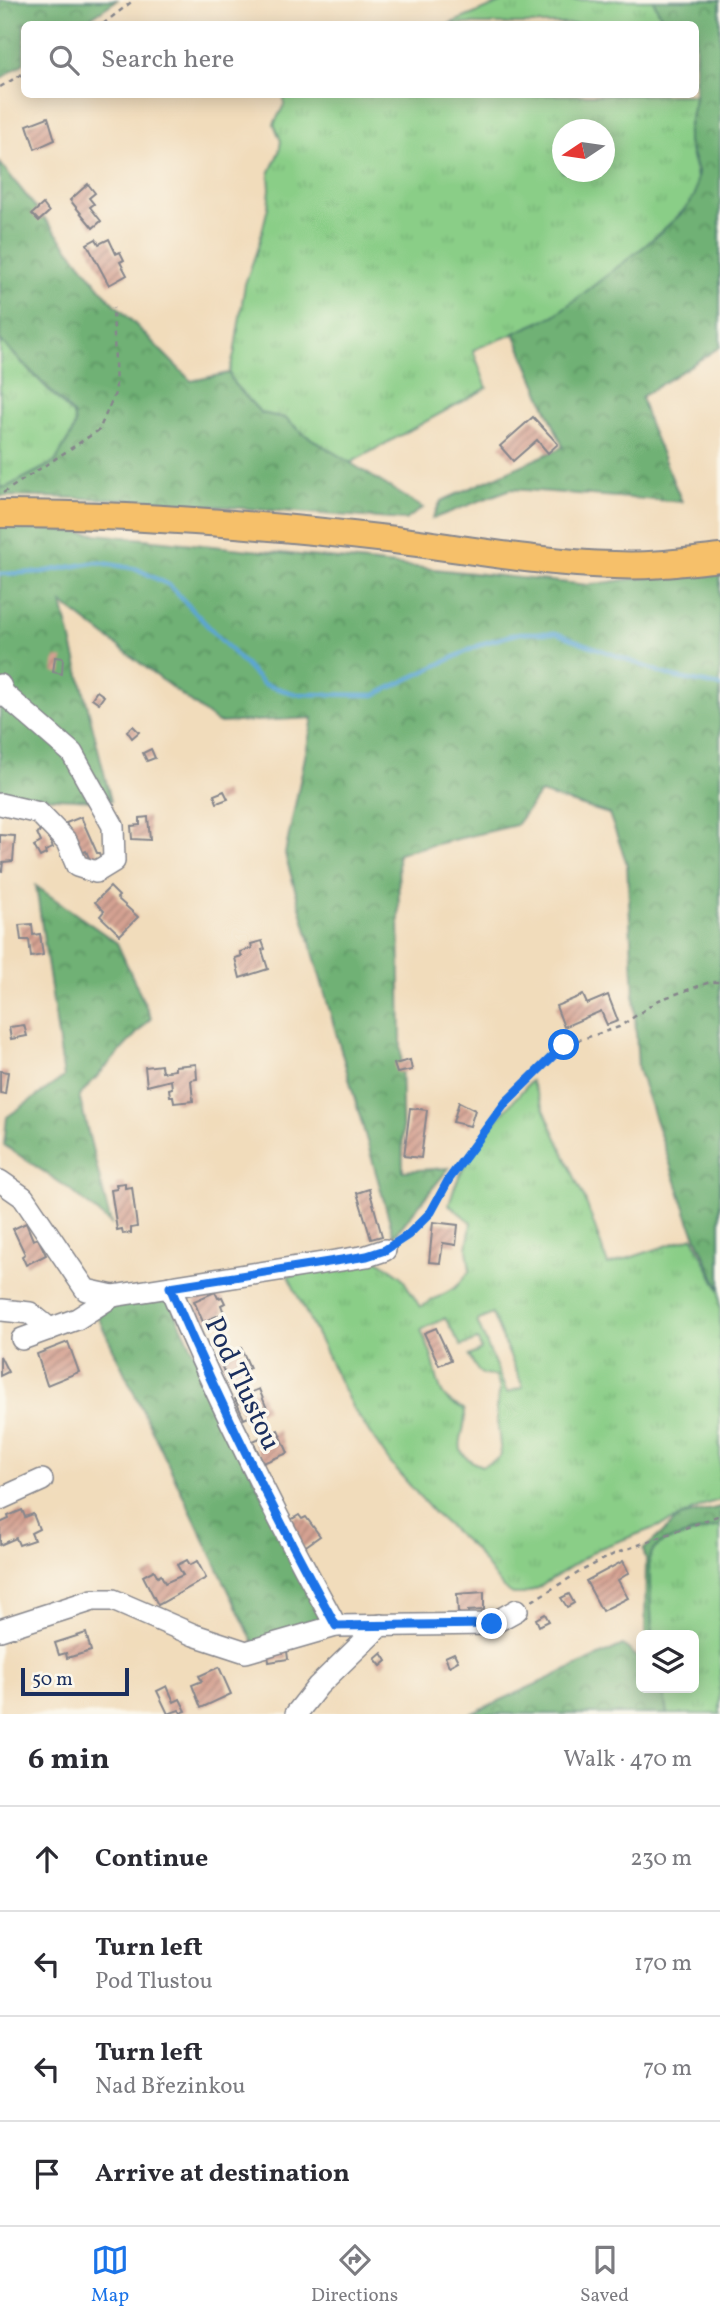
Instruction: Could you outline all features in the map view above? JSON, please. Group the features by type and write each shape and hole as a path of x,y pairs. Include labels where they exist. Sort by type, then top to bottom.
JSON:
{"main road":[{"path":"0,514 122,516 215,522 590,564 642,565 720,558"}],"street":[{"path":"0,685 4,694 72,753 113,826 114,861 96,872 77,866 67,842 39,813 0,804"},
{"path":"0,1181 23,1197 86,1290 113,1296 367,1256 385,1250"},
{"name":"Pod Tlustou","path":"170,1287 236,1436 336,1626"},
{"path":"22,1339 77,1319 113,1296"},
{"path":"2,1310 30,1313 50,1329"},
{"path":"0,1499 42,1480"},
{"path":"0,1630 93,1600 113,1600 194,1635 246,1651 336,1626 492,1624 517,1610"},
{"path":"296,1714 318,1686 381,1625"}],"path":[{"path":"107,21 134,0"},
{"path":"0,87 21,75"},
{"path":"0,495 99,430 116,391 113,307"},
{"path":"385,1250 408,1235 431,1212 449,1179 506,1102 564,1045 619,1027 659,1000 710,982 720,982"},
{"path":"517,1610 614,1554 720,1515"}],"green space":[{"path":"0,0 117,0 86,21 21,21 21,65 0,79"},
{"path":"508,0 653,0 664,21 456,21"},
{"path":"653,0 720,0 720,347 641,397 649,424 682,502 511,489 432,519 441,501 563,447 514,333 553,316 575,300 646,245 684,211 695,195 698,171 688,142 688,130 695,98 699,98 699,21 664,21"},
{"path":"284,98 695,98 688,137 697,187 688,205 674,220 565,308 524,330 473,350 487,388 350,463 304,434 285,418 261,413 234,384 229,373 245,284 268,207 269,174 281,141 274,124 284,105"},
{"path":"0,163 106,295 191,381 229,373 234,384 261,413 285,418 304,434 423,508 405,520 115,499 0,496 0,487 7,487 55,462 75,424 73,414 0,340"},
{"path":"0,340 73,415 75,424 55,462 7,487 0,487"},
{"path":"0,524 588,585 720,567 720,1290 690,1223 638,1069 627,864 609,814 540,793 516,825 398,853 403,1171 449,1168 394,1236 285,854 313,718 218,723 62,603 111,801 0,795"},
{"path":"36,886 117,943 151,1018 79,1096 111,1224 68,1188 4,1145 7,1117 64,1077"},
{"path":"531,1081 586,1202 608,1265 693,1237 720,1292 720,1500 598,1549 538,1588 524,1594 513,1594 503,1588 473,1548 435,1514 391,1464 352,1407 288,1276 374,1257 401,1276 420,1307 455,1288 470,1271 467,1249 471,1222 449,1205 455,1187 482,1138","holes":["492,1314 523,1387 507,1393 477,1321","445,1318 461,1346 478,1340 481,1350 469,1356 479,1372 496,1376 500,1390 496,1408 501,1455 482,1466 463,1454 461,1441 464,1409 449,1401 441,1391 421,1330"]},
{"path":"168,1298 322,1619 254,1644 95,1311 114,1300"},
{"path":"720,1507 720,1526 663,1542 653,1550 649,1560 652,1630 645,1630 646,1559 643,1550 680,1517"},
{"path":"720,1526 720,1714 667,1714 664,1693 699,1693 699,1630 652,1630 649,1560 653,1550 663,1542"},
{"path":"623,1645 636,1656 636,1693 664,1693 667,1714 470,1714"}],"building":[{"path":"48,117 55,140 35,149 27,125"},
{"path":"88,184 95,193 89,198 94,204 90,207 101,221 93,228 70,200"},
{"path":"43,204 49,212 39,221 32,214"},
{"path":"96,239 99,244 109,239 116,254 120,252 124,260 120,262 127,275 109,285 87,244"},
{"path":"533,417 558,444 548,453 537,440 513,461 500,446"},
{"path":"55,657 63,658 62,674 53,672"},
{"path":"97,691 104,696 99,703 92,698"},
{"path":"133,726 139,732 132,738 127,731"},
{"path":"151,749 155,758 147,761 143,753"},
{"path":"224,791 228,799 217,803 214,795"},
{"path":"81,817 104,864 94,869 86,851 79,854 66,823"},
{"path":"148,817 150,840 132,839 131,826 140,825 140,818"},
{"path":"45,829 53,848 40,857 34,846 41,842 37,833"},
{"path":"0,835 15,836 13,861 3,862 2,871 0,871"},
{"path":"110,887 119,896 117,898 138,917 120,935 100,916 104,911 95,902"},
{"path":"32,924 33,935 40,934 43,955 31,957 29,940 21,940 19,925"},
{"path":"262,941 268,969 240,978 235,958 242,956 240,952 252,948 251,944"},
{"path":"583,995 587,1004 608,995 618,1021 607,1025 601,1011 564,1027 556,1006"},
{"path":"24,1025 27,1036 11,1039 9,1027"},
{"path":"410,1060 412,1070 397,1073 394,1064"},
{"path":"196,1064 197,1079 191,1080 193,1101 174,1103 169,1089 172,1088 171,1080 147,1086 145,1067 161,1065 162,1072 175,1070 175,1066"},
{"path":"0,1071 8,1072 5,1094 0,1093"},
{"path":"459,1102 475,1110 470,1126 453,1122"},
{"path":"410,1108 427,1110 421,1158 404,1156"},
{"path":"125,1183 125,1188 132,1187 137,1227 131,1228 131,1233 123,1234 122,1229 117,1230 111,1190 117,1189 116,1184"},
{"path":"369,1189 382,1236 371,1239 357,1193"},
{"path":"433,1222 458,1225 456,1245 443,1243 440,1263 429,1262"},
{"path":"26,1223 33,1240 38,1238 46,1255 26,1265 22,1256 25,1254 13,1229"},
{"path":"215,1292 225,1303 221,1305 224,1313 203,1322 194,1301"},
{"path":"436,1328 451,1360 439,1365 424,1333"},
{"path":"68,1342 79,1372 47,1385 37,1354"},
{"path":"241,1348 250,1368 226,1377 218,1357"},
{"path":"0,1356 8,1372 0,1376"},
{"path":"259,1389 267,1409 244,1419 235,1399"},
{"path":"278,1430 288,1453 263,1463 253,1441"},
{"path":"22,1510 25,1517 33,1514 39,1529 31,1533 34,1540 19,1545 16,1538 0,1545 0,1523"},
{"path":"299,1515 302,1519 306,1517 320,1536 303,1548 289,1521"},
{"path":"187,1560 190,1565 197,1561 206,1578 158,1605 143,1576 154,1570 158,1577 161,1575 165,1583 183,1575 177,1565"},
{"path":"623,1561 629,1573 618,1580 628,1598 602,1611 586,1581"},
{"path":"484,1592 484,1610 468,1611 468,1615 458,1612 457,1594"},
{"path":"569,1594 574,1603 567,1607 561,1598"},
{"path":"545,1614 549,1621 539,1626 536,1619"},
{"path":"86,1633 91,1651 67,1658 66,1653 59,1655 55,1643"},
{"path":"287,1651 288,1659 269,1662 268,1654"},
{"path":"382,1653 387,1661 381,1666 375,1659"},
{"path":"454,1653 458,1661 449,1666 445,1657"},
{"path":"219,1667 231,1694 201,1708 192,1685 202,1681 199,1676"},
{"path":"167,1686 174,1702 180,1699 186,1711 181,1713 179,1710 168,1714 157,1691"}],"waterway":[{"path":"0,574 42,572 97,562 137,569 169,585 263,684 296,694 375,695 484,643 519,633 556,633 673,677 720,686"}],"route":[{"path":"492,1624 336,1626 236,1436 170,1287 367,1256 385,1250 408,1235 431,1212 449,1179 506,1102 564,1045"}]}
